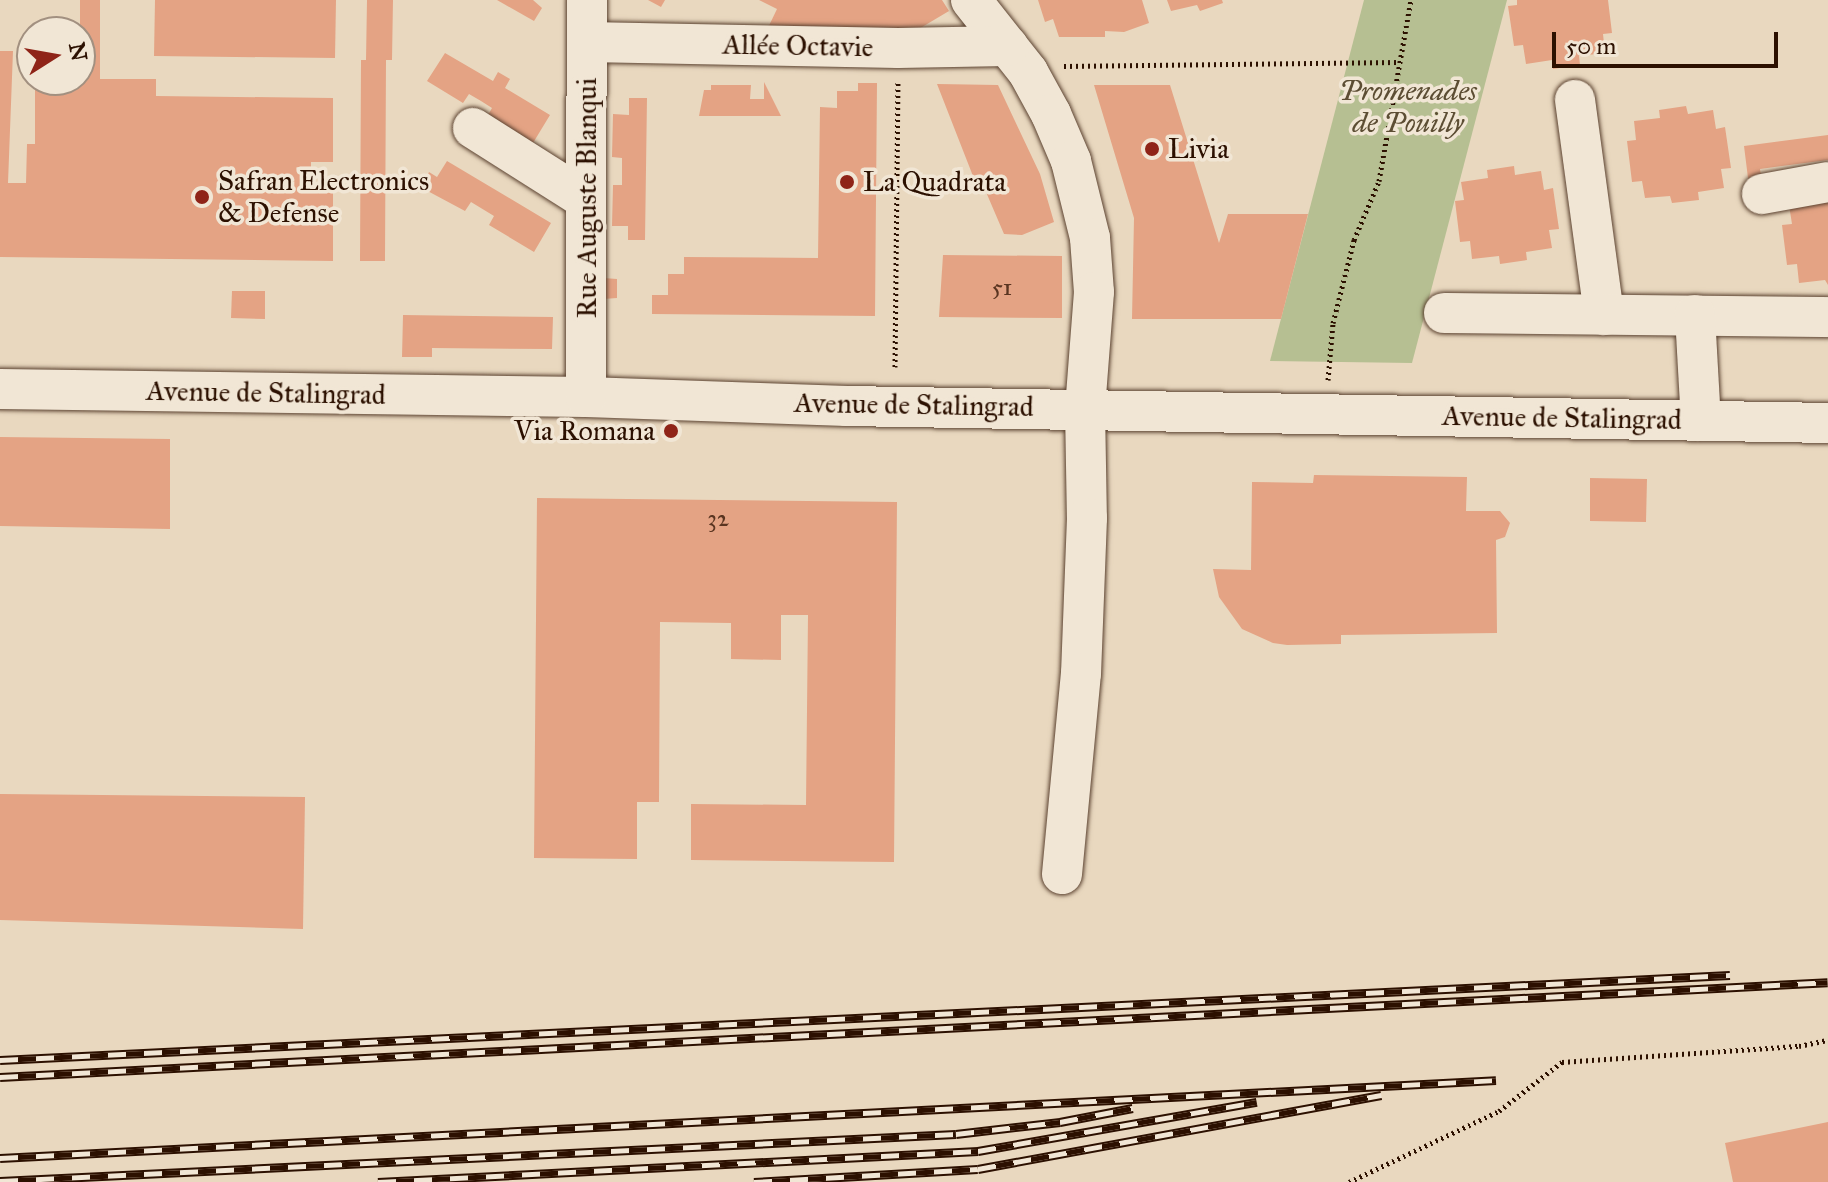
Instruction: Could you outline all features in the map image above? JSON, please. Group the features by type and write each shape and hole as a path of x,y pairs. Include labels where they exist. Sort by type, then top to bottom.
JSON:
{"street":[{"name":"Rue Auguste Blanqui","path":"586,397 587,0"},
{"path":"971,0 1018,59 1071,161 1090,238 1094,292 1085,408 1087,518 1081,673 1062,874"},
{"name":"Allée Octavie","path":"587,42 898,48 1018,59"},
{"path":"1575,100 1604,315"},
{"path":"473,128 585,199"},
{"path":"1762,194 1828,182"},
{"path":"1444,313 1828,317"},
{"path":"1695,315 1701,421"},
{"name":"Avenue de Stalingrad","path":"0,389 586,397 847,406 1828,423"}],"path":[{"path":"1326,413 1333,323 1354,240 1379,181 1411,0"},
{"path":"895,367 898,48"},
{"path":"1018,59 1062,66 1400,62"},
{"path":"1349,1182 1499,1111 1562,1062 1799,1046 1828,1040"}],"green space":[{"name":"Promenades de Pouilly","path":"1364,0 1507,0 1412,363 1270,361"}],"building":[{"path":"80,0 100,0 100,79 156,79 156,96 333,98 333,162 311,162 311,186 333,186 333,261 0,257 0,51 13,51 8,183 26,183 27,144 35,144 35,96 96,96 96,16 80,16"},
{"path":"155,0 336,0 335,58 154,56"},
{"path":"367,0 393,0 392,60 386,60 385,261 360,261 361,60 366,60"},
{"path":"497,0 533,0 542,8 534,21"},
{"path":"648,0 665,0 661,7"},
{"path":"759,0 942,0 949,11 907,36 765,34 777,9"},
{"path":"1038,0 1142,0 1149,23 1124,32 1105,31 1105,37 1059,37 1053,19 1045,22"},
{"path":"1167,0 1222,0 1223,3 1200,11 1197,5 1171,11"},
{"path":"1517,0 1608,0 1612,33 1603,34 1605,53 1579,56 1580,65 1553,69 1552,60 1526,64 1523,45 1514,46 1508,6 1517,5"},
{"path":"445,53 493,81 498,72 510,79 505,88 550,115 533,143 487,117 492,108 481,101 469,94 463,103 427,81"},
{"path":"764,82 781,116 699,116 704,90 711,90 711,85 751,85 750,99 764,99"},
{"name":"La Quadrata","path":"858,83 877,83 875,316 652,314 652,295 668,295 668,274 684,274 684,257 818,258 820,107 837,108 837,91 858,91"},
{"path":"937,84 998,85 1040,174 1054,222 1022,235 1004,234 986,192 980,194"},
{"name":"Livia","path":"1094,85 1170,85 1219,243 1228,214 1308,214 1281,319 1132,319 1134,218"},
{"path":"629,98 647,98 645,240 628,240 628,226 612,226 613,185 622,185 622,158 612,157 613,114 629,115"},
{"path":"1686,106 1688,114 1713,110 1716,129 1725,127 1731,168 1721,169 1724,188 1698,192 1699,200 1672,203 1670,196 1645,198 1642,181 1632,182 1627,141 1636,140 1634,121 1660,118 1659,110"},
{"path":"1828,135 1828,160 1760,169 1761,176 1748,178 1744,146"},
{"path":"447,161 551,223 534,252 489,225 494,216 471,202 465,211 422,188 429,172 437,177"},
{"path":"1514,166 1515,175 1541,171 1544,190 1553,188 1559,229 1549,230 1552,248 1526,252 1527,260 1500,264 1499,256 1472,259 1470,241 1460,242 1455,201 1464,200 1461,182 1488,178 1487,170"},
{"path":"1828,192 1828,285 1825,280 1799,283 1797,264 1787,265 1782,225 1792,224 1789,205"},
{"path":"943,255 1062,256 1062,318 939,317"},
{"path":"603,278 617,279 617,298 603,299"},
{"path":"232,291 265,291 265,319 231,318"},
{"path":"403,315 553,317 552,349 432,348 432,357 402,357"},
{"path":"0,437 170,439 170,529 0,526"},
{"path":"1314,475 1467,477 1466,511 1500,511 1510,523 1505,537 1496,540 1497,633 1341,635 1341,644 1287,645 1273,643 1242,629 1219,597 1213,569 1251,570 1252,482 1313,483"},
{"path":"1590,478 1647,479 1646,522 1590,521"},
{"path":"537,498 897,502 894,862 691,860 691,804 806,805 808,615 781,615 781,660 731,659 731,623 660,622 659,802 637,802 637,859 534,858"},
{"path":"0,794 305,797 303,929 0,920"},
{"path":"1828,1122 1828,1182 1733,1182 1725,1143"}],"railway":[{"path":"0,1060 1730,975"},
{"path":"0,1077 1828,982"},
{"path":"0,1158 1496,1080"},
{"path":"754,1182 978,1169 1381,1095"},
{"path":"378,1182 978,1151 1257,1102"},
{"path":"0,1181 956,1134 1060,1122 1133,1108"}],"place":[{"name":"Livia","path":"1152,149"},
{"name":"La Quadrata","path":"847,182"},
{"name":"Safran Electronics & Defense","path":"202,197"},
{"name":"Via Romana","path":"671,431"}]}
